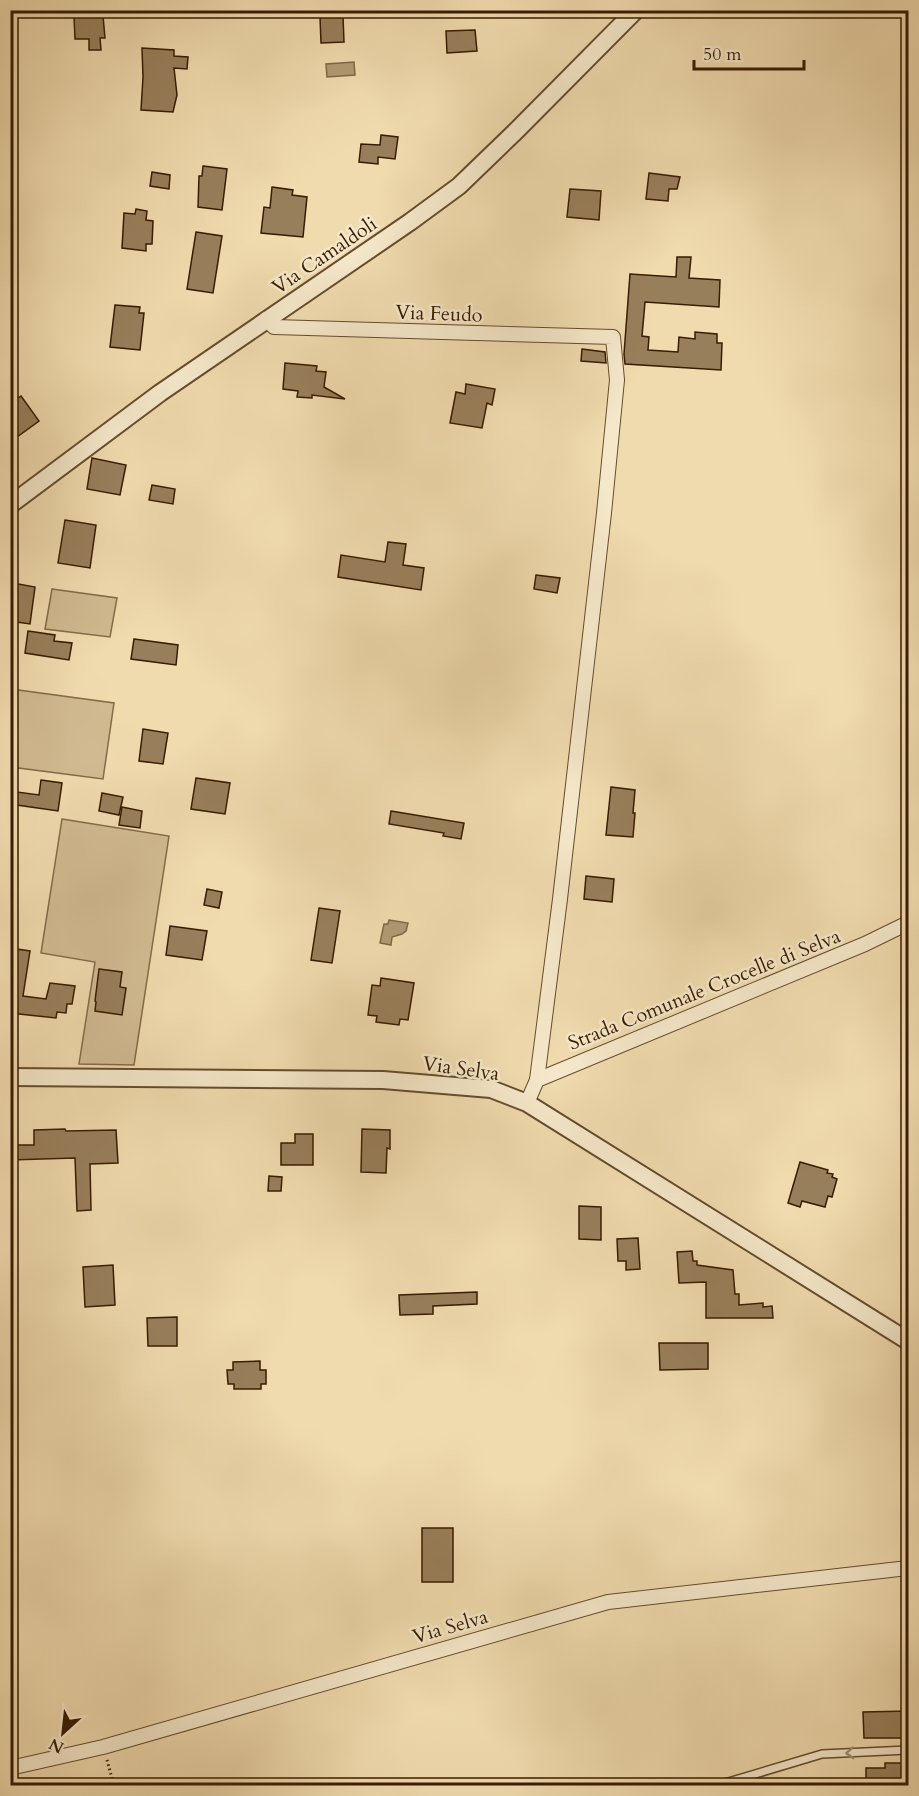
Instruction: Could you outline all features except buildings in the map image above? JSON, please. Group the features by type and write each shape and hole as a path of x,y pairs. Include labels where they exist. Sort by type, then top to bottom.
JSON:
{"street":[{"name":"Via Camaldoli","path":"10,505 160,393 459,186 636,10"},
{"name":"Via Feudo","path":"266,320 274,327 614,337 617,380 604,513 576,769 537,1080"},
{"name":"Strada Comunale Crocelle di Selva","path":"537,1080 866,944 909,923"},
{"name":"Via Selva","path":"10,1077 382,1080 491,1089 527,1103 909,1341"},
{"path":"527,1103 537,1080"},
{"name":"Via Selva","path":"10,1768 104,1747 608,1602 909,1568"}],"lane":[{"path":"715,1785 822,1754 909,1749"}],"path":[{"path":"104,1747 114,1785"}],"shaded area":[{"path":"354,62 355,75 327,77 326,64"},
{"path":"52,589 117,598 110,637 45,629"},
{"path":"11,689 114,703 103,779 11,767"},
{"path":"62,819 169,836 134,1065 79,1064 95,962 41,953"},
{"path":"389,920 408,923 406,931 392,937 391,945 380,943 384,924 388,924"}]}
